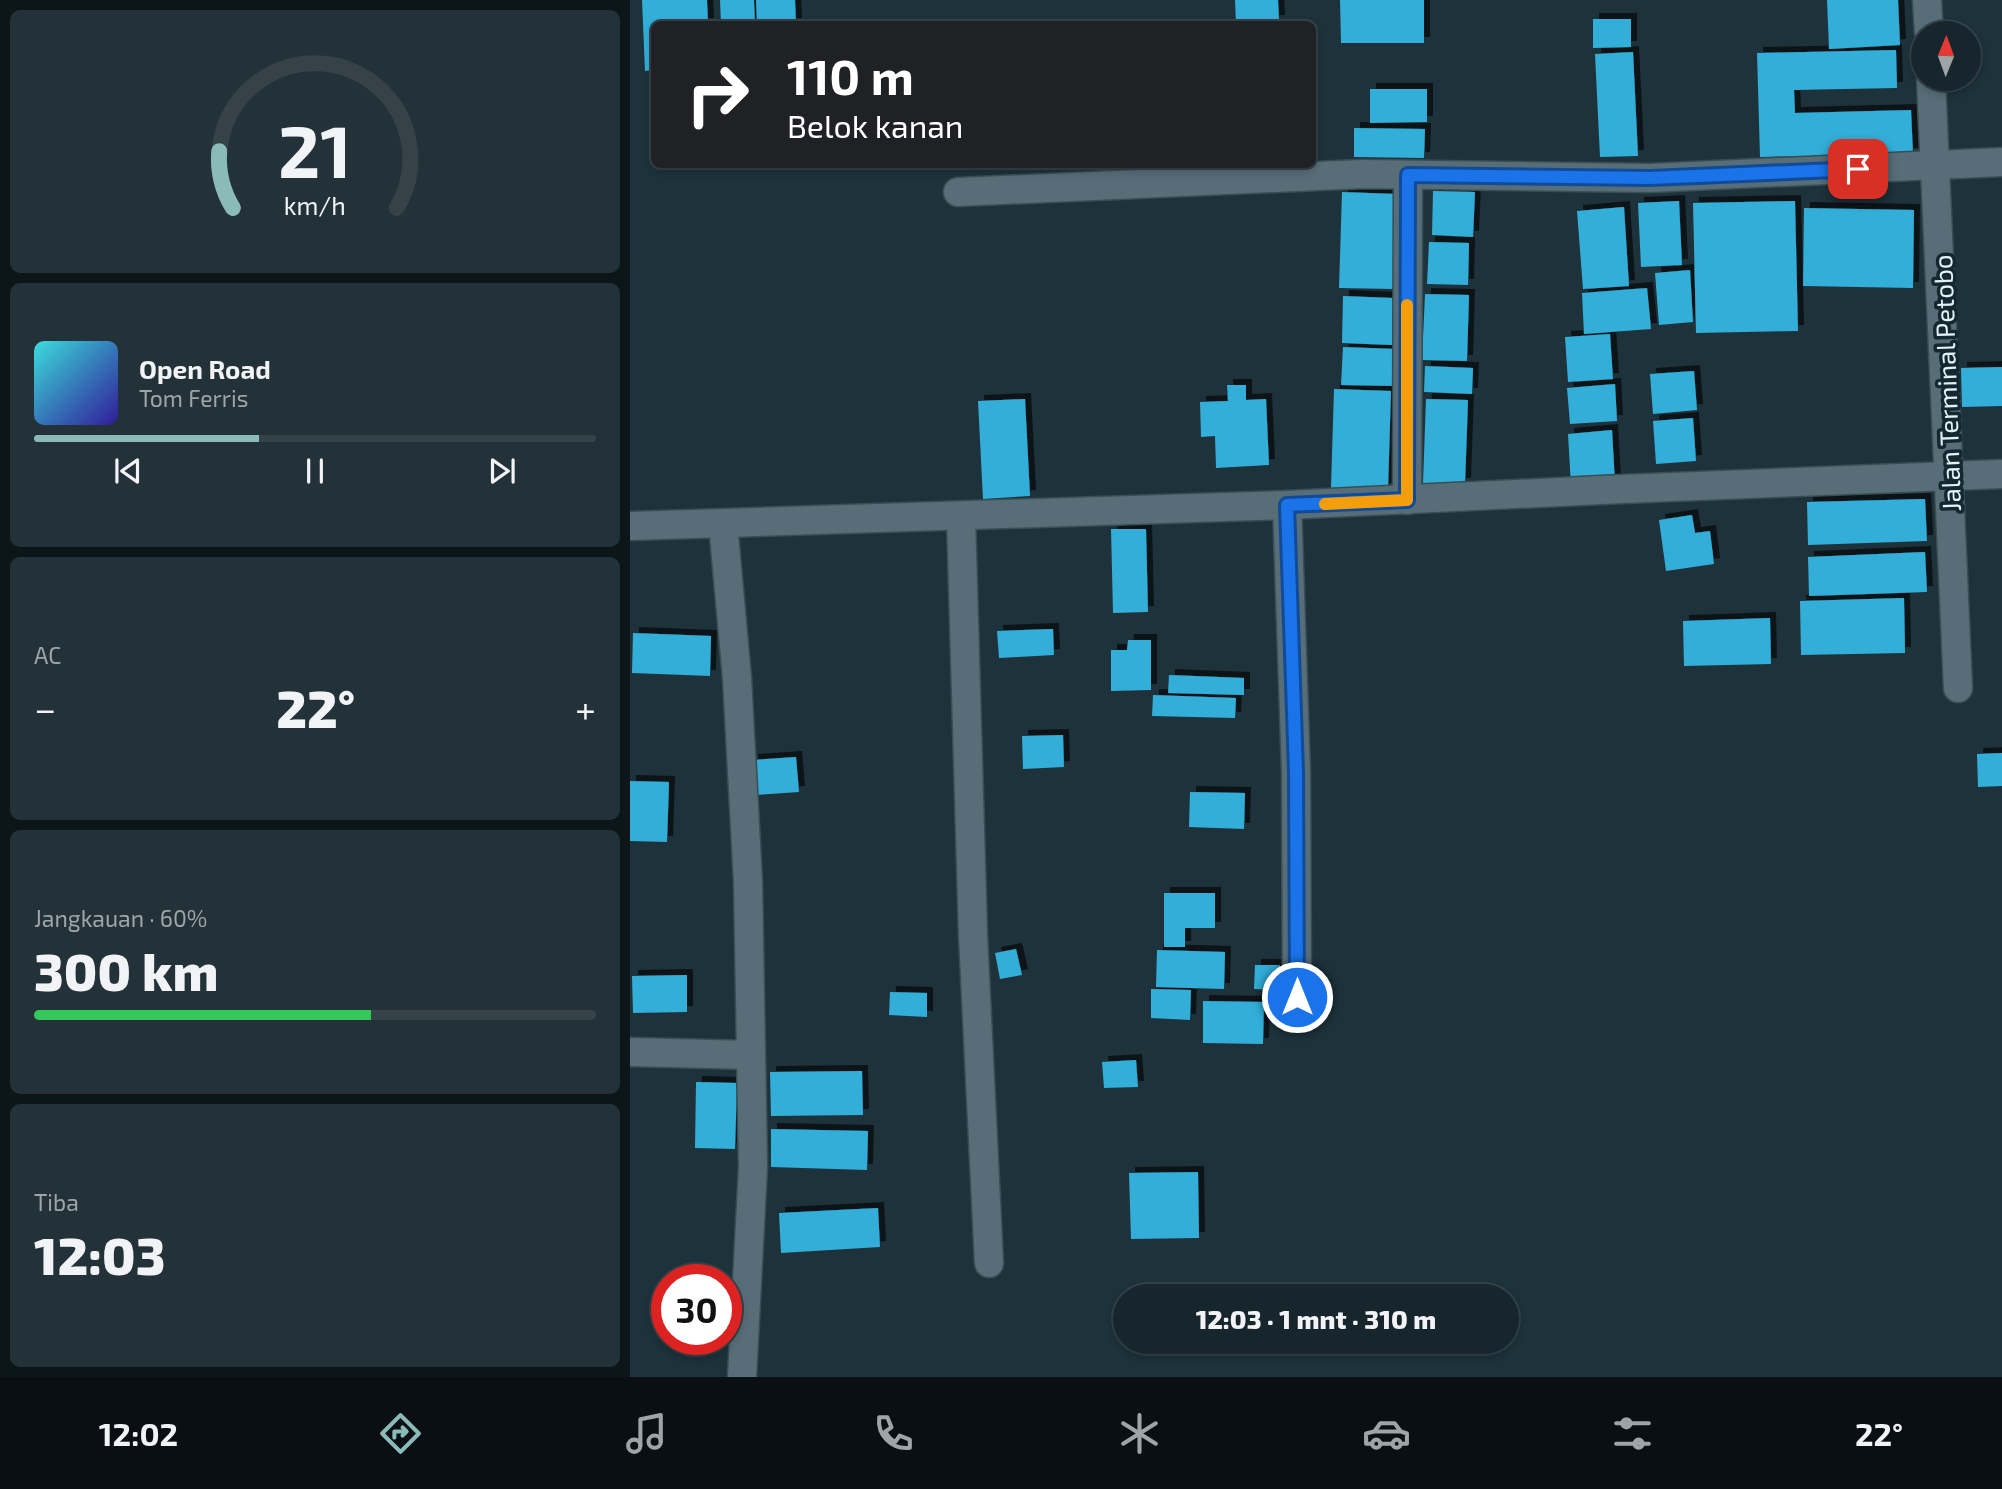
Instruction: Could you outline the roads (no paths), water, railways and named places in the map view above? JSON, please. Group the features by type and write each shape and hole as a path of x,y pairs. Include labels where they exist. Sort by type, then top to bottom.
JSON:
{"street":[{"path":"1927,0 1928,21"},
{"name":"Jalan Terminal Petobo","path":"1932,91 1958,688"},
{"path":"958,192 1349,175 1650,178 2002,162"},
{"path":"1407,500 1408,175"},
{"path":"630,526 1287,505 2002,474"},
{"path":"1287,505 1296,772 1297,997"},
{"path":"961,517 973,921 989,1263"},
{"path":"723,524 737,678 748,882 753,1167 742,1377"},
{"path":"630,1052 750,1055"}]}
